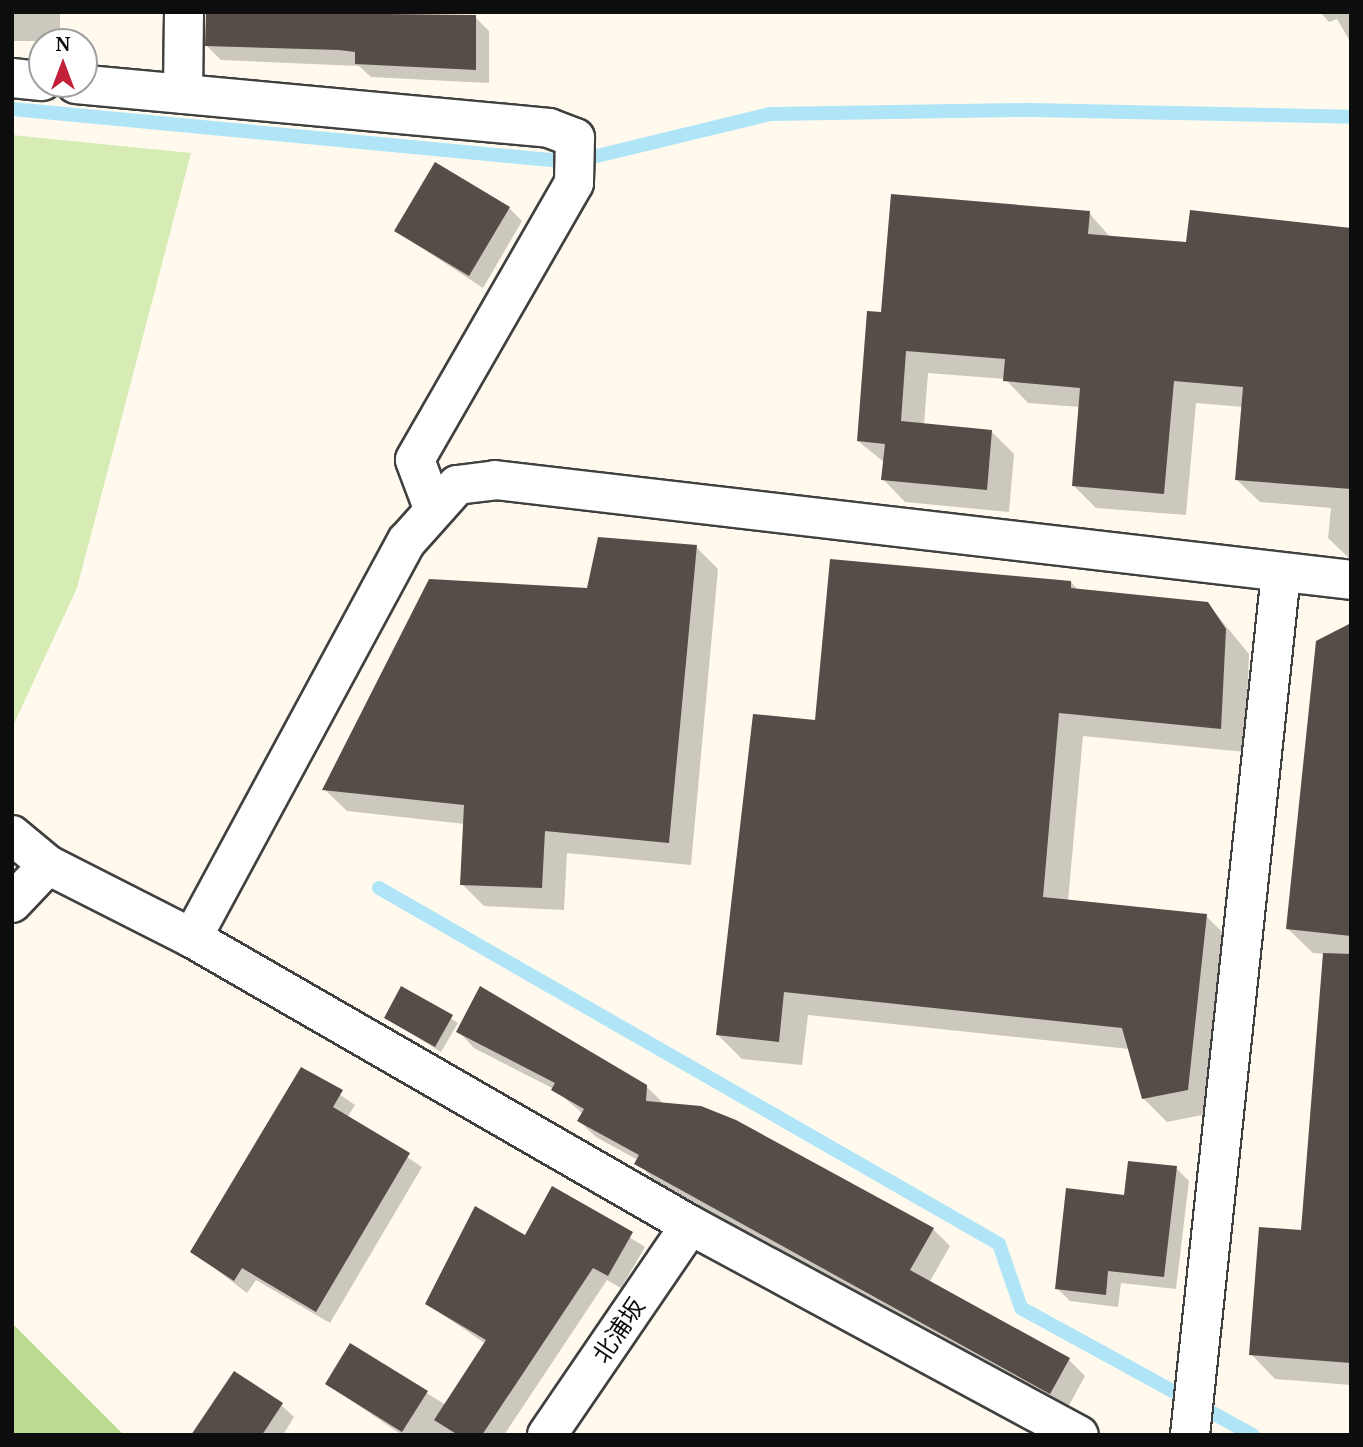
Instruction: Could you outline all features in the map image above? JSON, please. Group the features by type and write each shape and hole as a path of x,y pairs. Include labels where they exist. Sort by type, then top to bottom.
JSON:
{"street":[{"path":"183,94 184,12"},
{"path":"98,86 549,128 575,138 575,183 415,460 433,508"},
{"path":"192,938 407,541 433,508 457,485 495,480 1351,580"},
{"path":"1192,1417 1281,573"},
{"path":"12,835 48,865 192,938 690,1225 1079,1435"},
{"path":"12,903 48,865"},
{"name":"北浦坂","path":"547,1435 690,1225"}],"green space":[{"path":"12,135 191,153 77,588 12,728"},
{"path":"12,1324 16,1327 124,1435 12,1435"}],"building":[{"path":"206,12 476,15 476,70 355,64 355,52 339,50 205,46"},
{"path":"435,162 510,207 469,276 394,231"},
{"path":"891,194 1090,211 1088,234 1186,242 1190,210 1351,228 1351,489 1235,480 1243,387 1174,381 1164,494 1072,486 1080,388 1003,381 1005,359 906,351 901,421 992,430 987,490 881,480 885,444 857,441 867,311 881,312"},
{"path":"598,537 697,545 669,843 545,831 542,888 460,885 464,805 322,790 429,579 587,588"},
{"path":"830,559 1071,581 1071,588 1208,602 1226,629 1221,729 1059,713 1043,897 1207,914 1188,1090 1142,1099 1122,1028 784,992 779,1042 716,1035 753,714 815,720"},
{"path":"1351,623 1351,936 1286,929 1316,641"},
{"path":"1323,953 1351,954 1351,1363 1249,1355 1259,1227 1301,1230"},
{"path":"401,986 453,1015 435,1047 384,1018"},
{"path":"480,986 647,1085 646,1101 701,1106 736,1120 934,1228 910,1270 1070,1358 1050,1394 634,1164 639,1155 577,1121 584,1109 551,1090 555,1083 456,1032"},
{"path":"301,1067 343,1090 333,1107 410,1153 316,1312 242,1268 234,1281 190,1252"},
{"path":"1128,1161 1177,1166 1164,1277 1108,1271 1106,1295 1055,1289 1066,1188 1124,1195"},
{"path":"552,1186 633,1232 608,1276 593,1268 482,1435 458,1435 434,1420 486,1340 425,1304 475,1206 525,1235"},
{"path":"350,1343 428,1391 402,1432 325,1384"},
{"path":"234,1371 283,1403 262,1435 191,1435"}],"waterway":[{"path":"12,109 572,162 770,114 1030,110 1351,117"},
{"path":"379,888 999,1244 1021,1308 1253,1435"}]}
